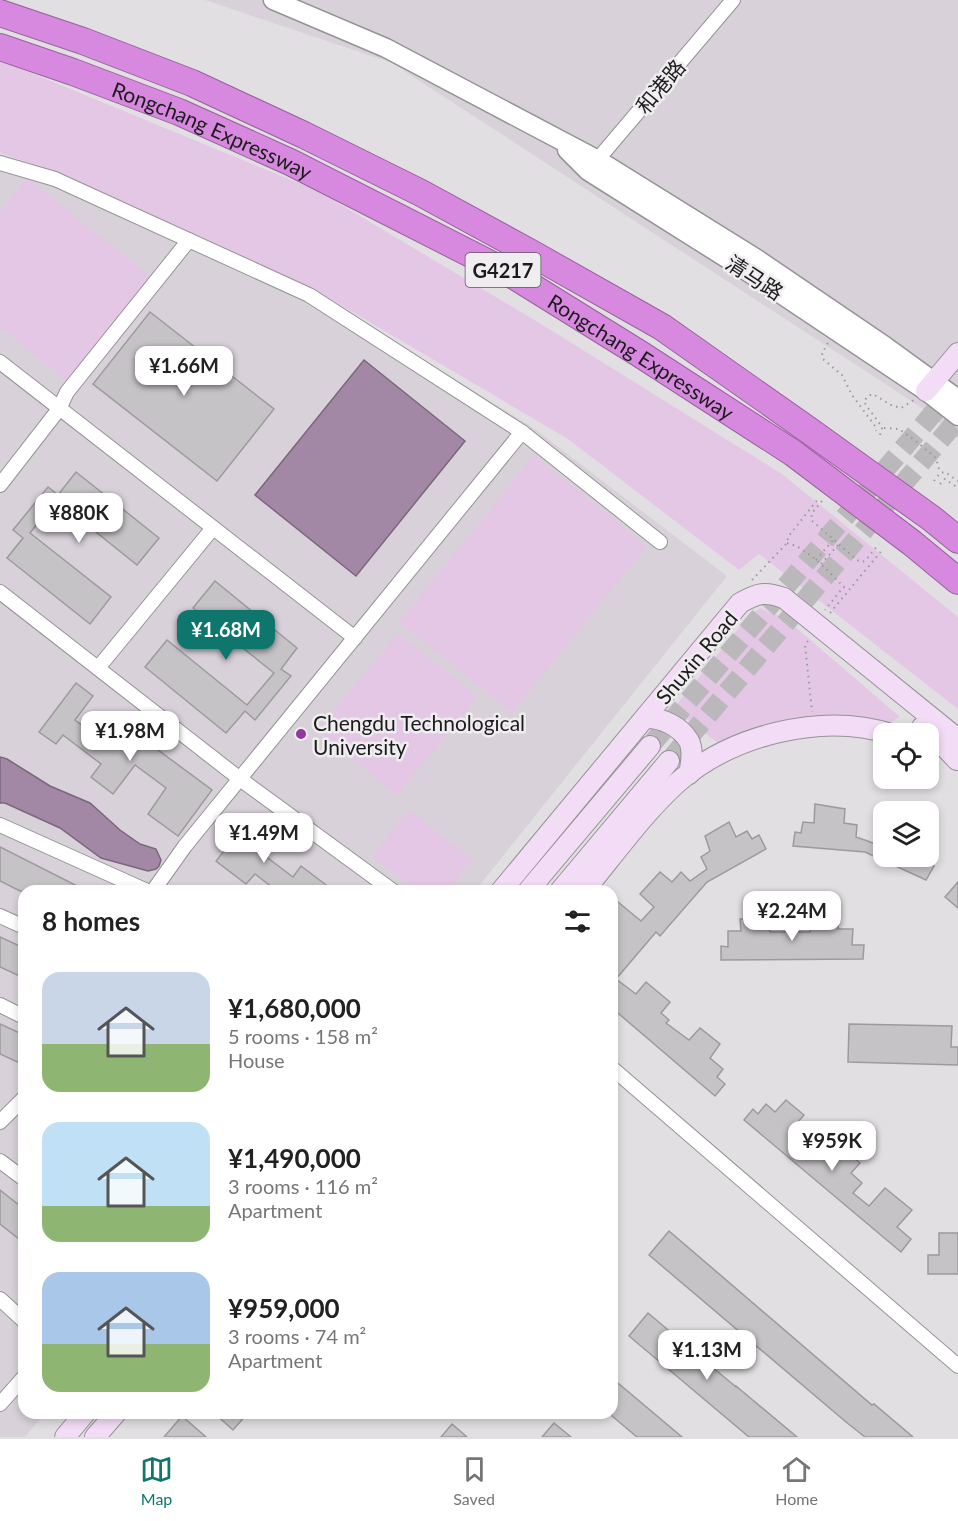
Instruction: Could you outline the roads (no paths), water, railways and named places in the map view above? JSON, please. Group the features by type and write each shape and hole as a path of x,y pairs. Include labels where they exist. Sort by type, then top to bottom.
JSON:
{"highway":[{"name":"Rongchang Expressway","path":"0,13 192,83 421,193 521,247 662,327 931,518 958,540"},
{"name":"Rongchang Expressway","path":"0,47 73,72 189,117 290,162 516,277 793,453 912,543 958,581"}],"main road":[{"path":"930,386 958,353"},
{"name":"Shuxin Road","path":"506,885 740,603 751,597 771,593 784,598 958,739"},
{"path":"817,626 806,632 939,741 957,760"},
{"path":"645,718 660,720 672,725 690,742 692,757 689,774"},
{"path":"589,885 654,806 679,782 711,759 758,737 798,727 858,726 873,729"},
{"path":"533,885 650,746"},
{"path":"939,751 957,760"},
{"path":"565,885 669,761"},
{"path":"65,1437 80,1419"},
{"path":"95,1437 111,1419"}],"street":[{"name":"清马路","path":"273,0 386,48 554,136 593,166 836,331 930,386 958,399"},
{"name":"和港路","path":"593,166 733,0"},
{"path":"0,163 55,179 309,295 522,432 660,542"},
{"name":"清马路","path":"593,166 758,259 930,386 958,416"},
{"path":"0,485 59,409 67,392 189,240"},
{"path":"0,362 355,638"},
{"path":"157,885 185,846 522,432"},
{"path":"98,668 213,528"},
{"path":"0,592 240,779 385,885"},
{"path":"0,825 134,885"},
{"path":"0,916 18,924"},
{"path":"0,1005 18,1014"},
{"path":"618,1073 958,1366"},
{"path":"0,1122 18,1104"},
{"path":"0,1161 18,1174"},
{"path":"0,1299 18,1316"},
{"path":"3,1396 18,1382"}],"tunnel":[{"path":"650,746 958,384"},
{"path":"669,761 958,419"}],"place":[{"name":"Chengdu Technological University","path":"301,734"}]}
